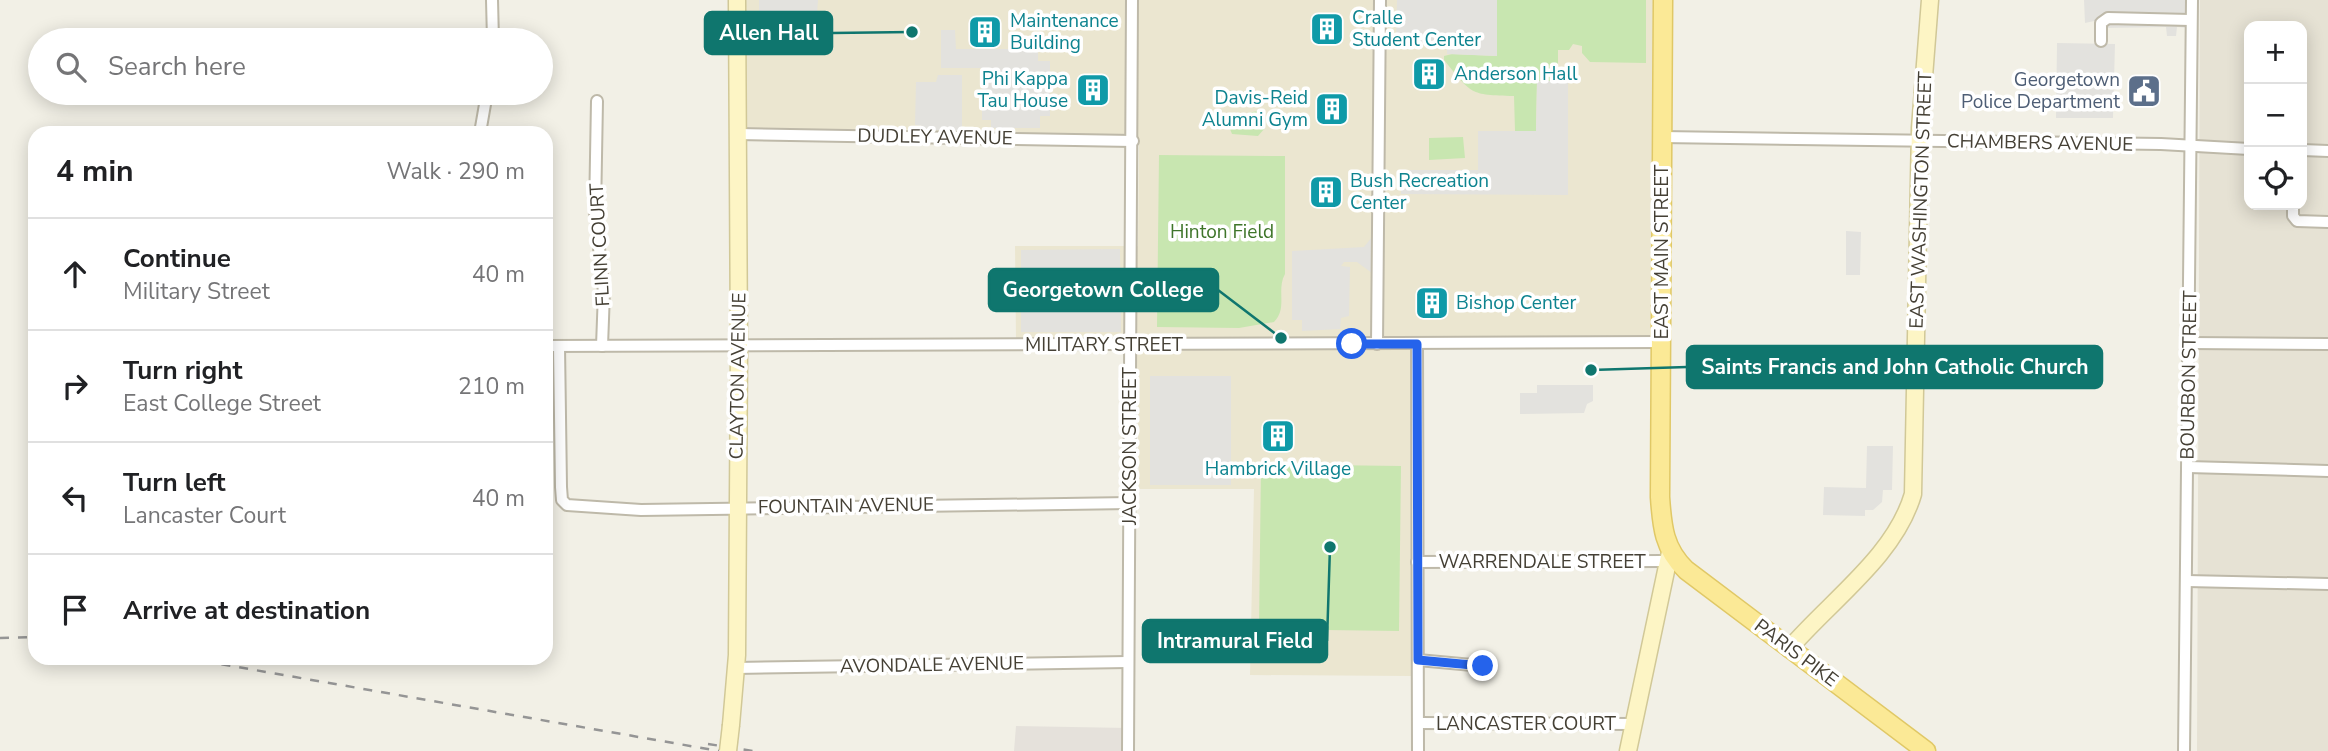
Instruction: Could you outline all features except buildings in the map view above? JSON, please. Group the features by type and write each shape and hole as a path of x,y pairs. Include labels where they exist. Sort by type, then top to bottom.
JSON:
{"main road":[{"name":"EAST MAIN STREET","path":"1663,0 1661,497 1663,532 1668,556"},
{"name":"PARIS PIKE","path":"1668,556 1926,751"}],"street":[{"path":"492,0 493,28"},
{"name":"CLAYTON AVENUE","path":"727,751 736,668 739,348 737,0"},
{"name":"JACKSON STREET","path":"1128,751 1132,0"},
{"path":"1377,344 1380,0"},
{"name":"EAST WASHINGTON STREET","path":"1789,649 1819,614 1889,545 1908,511 1913,494 1919,141 1930,0"},
{"name":"BOURBON STREET","path":"2184,751 2192,0"},
{"path":"2101,41 2101,23 2108,18 2190,20"},
{"name":"FLINN COURT","path":"597,101 595,213 604,292 602,346"},
{"path":"481,126 485,105"},
{"name":"DUDLEY AVENUE","path":"738,134 1133,141"},
{"name":"CHAMBERS AVENUE","path":"1662,137 2244,149"},
{"path":"2307,150 2328,151"},
{"path":"2292,210 2297,221 2328,222"},
{"name":"MILITARY STREET","path":"553,346 739,348 1662,342"},
{"path":"2190,343 2328,344"},
{"path":"1417,344 1418,751"},
{"name":"FOUNTAIN AVENUE","path":"559,346 561,487 564,502 573,506 641,510 1130,503"},
{"path":"2188,467 2328,471"},
{"name":"WARRENDALE STREET","path":"1417,562 1668,556"},
{"name":"EAST MAIN STREET","path":"1628,751 1668,556"},
{"path":"2187,582 2328,584"},
{"path":"1418,660 1483,666"},
{"name":"AVONDALE AVENUE","path":"736,668 1128,662"},
{"name":"LANCASTER COURT","path":"1418,723 1633,724"}],"shaded area":[{"path":"741,0 1658,0 1657,337 1411,339 1411,676 1250,675 1254,489 1139,489 1136,339 1016,339 1015,246 1138,246 1139,138 742,132"},
{"path":"759,0 818,0 817,14 759,12"},
{"path":"1397,0 1497,0 1497,56 1447,54 1447,42 1396,42"},
{"path":"2084,0 2189,0 2188,28 2177,27 2176,36 2167,36 2166,27 2103,28 2099,20 2085,23"},
{"path":"2200,0 2328,0 2328,751 2197,751"},
{"path":"941,30 955,30 956,49 1012,49 1013,38 1038,38 1038,61 1050,61 1050,116 1040,116 1040,128 991,128 991,120 982,120 982,68 941,68"},
{"path":"2057,43 2115,44 2113,118 2056,118"},
{"path":"938,75 962,75 962,131 923,130 923,126 915,125 916,82 936,82"},
{"path":"1537,81 1568,81 1568,195 1401,194 1401,170 1478,170 1478,131 1536,131"},
{"path":"1846,231 1861,232 1860,275 1846,275"},
{"path":"1372,237 1372,273 1357,262 1344,262 1341,266 1350,267 1349,316 1341,318 1340,329 1302,331 1302,320 1292,320 1292,251 1364,247"},
{"path":"1120,249 1121,332 1021,332 1021,250"},
{"path":"1150,376 1231,376 1231,485 1150,485"},
{"path":"1537,385 1593,385 1593,401 1587,404 1584,413 1520,414 1520,393 1537,393"},
{"path":"1867,446 1893,446 1892,490 1883,490 1882,502 1873,510 1865,510 1865,516 1823,515 1824,487 1866,488"},
{"path":"1016,726 1128,728 1128,751 1014,751"}],"green space":[{"path":"1497,0 1646,0 1646,63 1590,62 1582,53 1582,46 1573,44 1569,50 1558,50 1558,70 1568,71 1568,81 1537,81 1536,131 1515,131 1514,96 1488,95 1473,90 1460,80 1444,60 1444,56 1452,54 1497,56"},
{"path":"1258,111 1265,118 1265,128 1258,136 1232,134 1228,124 1231,116"},
{"path":"1463,137 1465,158 1429,160 1429,138"},
{"name":"Hinton Field","path":"1159,155 1285,156 1285,274 1281,286 1280,311 1274,322 1239,328 1157,327"},
{"path":"1261,464 1401,466 1399,631 1259,629"}],"railway":[{"path":"0,638 28,637"},
{"path":"226,665 719,751"},
{"path":"708,744 753,751"}],"place":[{"name":"Cralle Student Center","path":"1327,29"},
{"name":"Allen Hall","path":"912,32"},
{"name":"Maintenance Building","path":"985,32"},
{"name":"Anderson Hall","path":"1429,74"},
{"name":"Phi Kappa Tau House","path":"1093,90"},
{"name":"Georgetown Police Department","path":"2144,91"},
{"name":"Davis-Reid Alumni Gym","path":"1332,109"},
{"name":"Bush Recreation Center","path":"1326,192"},
{"name":"Bishop Center","path":"1432,303"},
{"name":"Georgetown College","path":"1281,338"},
{"name":"Saints Francis and John Catholic Church","path":"1591,370"},
{"name":"Hambrick Village","path":"1278,436"},
{"name":"Intramural Field","path":"1330,547"}],"route":[{"path":"1352,344 1417,344 1418,660 1483,666"}]}
